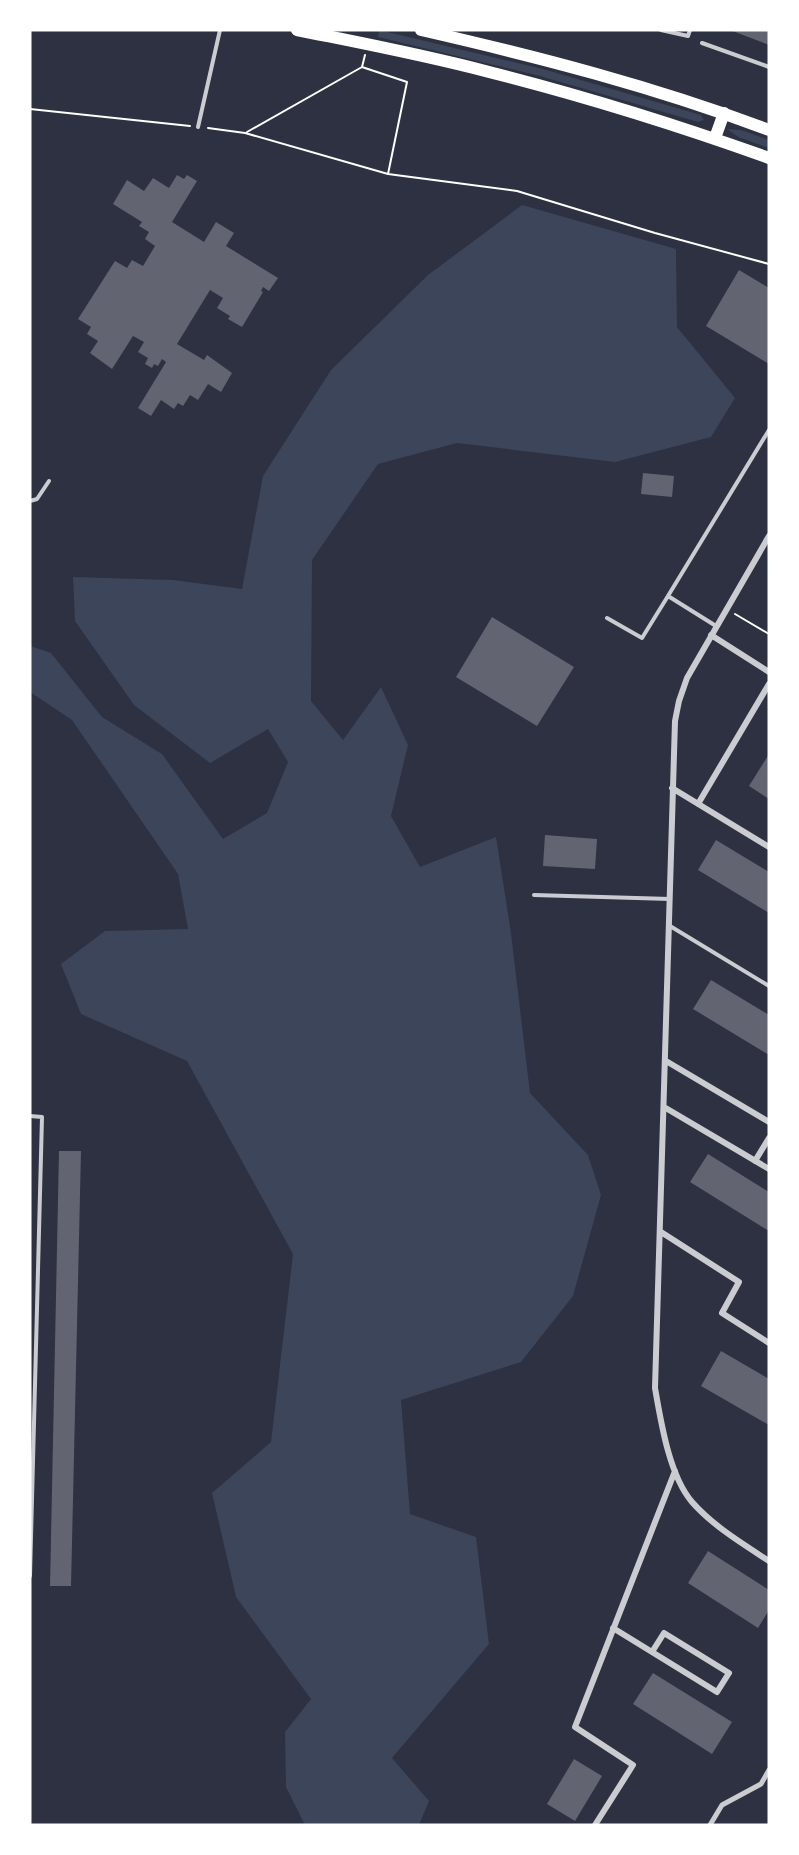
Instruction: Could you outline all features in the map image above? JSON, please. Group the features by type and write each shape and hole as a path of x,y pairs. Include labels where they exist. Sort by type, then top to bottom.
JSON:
{"main road":[{"path":"297,30 467,66 548,87 715,138 769,158"},
{"path":"423,30 587,71 724,113 769,130"},
{"path":"715,138 724,113"}],"street":[{"path":"769,536 687,678 675,721 655,1388 662,1430 675,1471 691,1501 731,1536 769,1561"},
{"path":"711,635 769,672"},
{"path":"698,804 769,684"},
{"path":"672,788 769,848"},
{"path":"666,1061 769,1122"},
{"path":"664,1107 769,1169"},
{"path":"755,1161 769,1138"},
{"path":"661,1232 739,1282 722,1313 769,1343"},
{"path":"595,1825 633,1765 575,1726 675,1471"},
{"path":"614,1628 652,1652 717,1692 729,1673 664,1633 652,1652"},
{"path":"710,1825 722,1805 761,1784 769,1770"}],"lane":[{"path":"198,127 219,30"},
{"path":"662,30 688,36 690,30"},
{"path":"702,43 769,68"},
{"path":"607,618 642,638 769,430"},
{"path":"30,501 37,499 49,481"},
{"path":"668,596 716,626"},
{"path":"534,895 670,899"},
{"path":"669,926 769,986"},
{"path":"30,1116 42,1116 30,1576"}],"path":[{"path":"245,132 362,67 368,44"},
{"path":"362,67 408,82 388,174"},
{"path":"30,109 245,132 388,174 517,191 769,264"},
{"path":"727,609 769,634"}],"shaded area":[{"path":"379,30 543,69 701,115 704,120 698,122 540,76 378,37"},
{"path":"727,129 741,130 769,140 769,148 738,137"},
{"path":"522,205 676,249 677,327 735,398 711,437 615,462 457,443 378,464 312,560 311,701 343,740 381,687 408,745 391,816 420,867 496,837 511,933 530,1093 588,1155 601,1195 573,1296 521,1362 401,1400 410,1514 476,1537 489,1644 392,1758 429,1801 419,1825 305,1825 286,1787 285,1732 311,1699 236,1597 212,1493 271,1442 293,1254 187,1061 81,1014 61,964 105,931 188,929 178,874 72,720 30,692 30,646 51,653 102,717 162,754 223,839 267,813 288,762 268,729 210,763 134,705 75,621 73,577 173,580 242,589 263,476 331,370 428,275"}],"building":[{"path":"730,30 769,30 769,45"},
{"path":"177,175 184,179 187,175 197,181 172,222 204,242 216,222 234,233 226,246 278,278 269,291 263,287 261,291 263,292 242,327 228,319 230,316 217,308 223,298 210,290 177,344 204,360 207,355 232,373 221,392 208,384 198,400 190,395 183,406 178,403 174,409 161,400 151,416 138,408 166,362 162,359 158,366 154,364 152,368 145,364 148,358 138,352 144,342 133,336 112,369 90,353 98,341 87,334 91,327 78,319 115,261 127,268 132,260 143,266 155,246 145,239 149,232 139,226 142,222 113,204 127,180 144,191 153,178 169,188"},
{"path":"739,270 769,288 769,364 706,326"},
{"path":"643,473 674,476 672,497 641,494"},
{"path":"492,617 574,667 537,726 456,677"},
{"path":"769,754 769,799 749,786"},
{"path":"545,835 597,839 595,869 543,866"},
{"path":"716,840 769,872 769,913 698,870"},
{"path":"711,980 769,1015 769,1055 693,1009"},
{"path":"59,1151 81,1151 71,1586 50,1586"},
{"path":"708,1154 769,1192 769,1231 690,1182"},
{"path":"721,1351 769,1379 769,1425 701,1386"},
{"path":"708,1551 769,1590 769,1610 758,1628 688,1583"},
{"path":"653,1673 732,1722 712,1754 633,1704"},
{"path":"574,1759 602,1776 575,1821 547,1804"}]}
